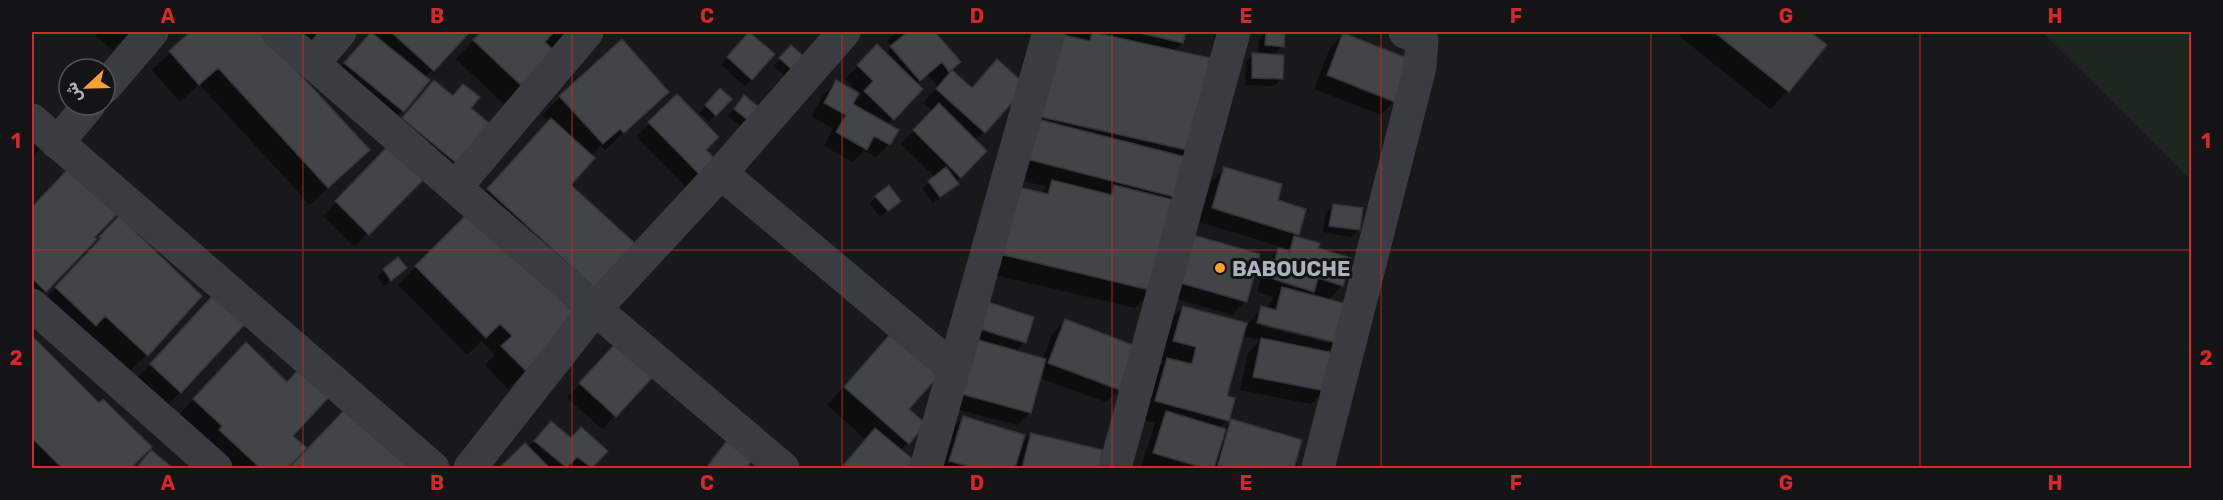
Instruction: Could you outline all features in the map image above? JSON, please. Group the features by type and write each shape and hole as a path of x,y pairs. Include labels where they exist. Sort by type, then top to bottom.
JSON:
{"street":[{"path":"117,73 152,32"},
{"path":"277,32 595,309 783,468"},
{"path":"314,63 340,32"},
{"path":"456,186 587,32"},
{"path":"470,468 595,309 721,172 844,32"},
{"path":"926,468 1049,32"},
{"path":"1115,468 1234,32"},
{"path":"1318,468 1420,67 1422,39 1405,32"},
{"path":"57,143 79,117"},
{"path":"32,120 433,468"},
{"path":"721,172 953,368"},
{"path":"32,305 216,468"}],"shaded area":[{"path":"2042,32 2191,32 2191,180"}],"building":[{"path":"190,32 261,32 370,150 328,188 218,68 199,85 169,51"},
{"path":"371,32 430,80 404,112 344,63"},
{"path":"391,32 470,32 434,71"},
{"path":"481,32 554,32 545,42 560,56 527,91 473,40"},
{"path":"749,32 775,54 752,80 727,57"},
{"path":"903,32 935,32 961,62 949,72 942,62 920,81 890,46 905,34"},
{"path":"1092,32 1210,58 1192,151 1041,117 1059,34 1090,41"},
{"path":"1136,32 1186,32 1183,43"},
{"path":"1266,32 1285,32 1284,47 1265,45"},
{"path":"1714,32 1810,32 1827,45 1789,92"},
{"path":"1343,33 1412,60 1395,102 1327,75"},
{"path":"622,39 669,92 624,133 620,129 603,144 559,96"},
{"path":"877,44 923,89 894,120 864,91 873,81 857,65"},
{"path":"791,45 810,62 799,76 779,58"},
{"path":"1252,53 1284,55 1283,79 1252,78"},
{"path":"997,59 1027,86 985,133 936,89 952,70 972,88"},
{"path":"434,80 453,96 463,84 480,97 471,108 494,127 461,167 402,118"},
{"path":"836,80 859,93 853,104 899,130 890,145 874,136 867,150 836,132 846,115 824,103"},
{"path":"720,88 732,99 716,116 705,105"},
{"path":"677,94 719,137 706,150 716,160 700,175 648,122"},
{"path":"744,95 764,111 754,125 734,109"},
{"path":"939,103 987,151 961,178 913,130"},
{"path":"551,118 595,158 571,185 640,248 600,293 487,189"},
{"path":"1037,119 1186,157 1175,197 1026,159"},
{"path":"388,146 423,180 369,235 335,201"},
{"path":"70,167 118,213 95,237 97,239 46,292 32,278 32,207"},
{"path":"946,167 959,184 940,197 928,181"},
{"path":"1224,167 1282,184 1278,200 1306,209 1299,235 1212,208"},
{"path":"1052,180 1112,195 1114,185 1174,200 1154,291 1003,255 1018,187 1048,194"},
{"path":"889,185 901,201 888,211 875,196"},
{"path":"1333,204 1363,208 1360,230 1329,226"},
{"path":"471,210 580,319 527,372 501,346 512,336 500,324 486,338 415,266"},
{"path":"119,216 202,296 148,356 105,316 96,326 55,287"},
{"name":"BABOUCHE","path":"1193,235 1260,254 1247,302 1180,283"},
{"path":"1294,236 1320,243 1318,248 1351,258 1343,286 1318,278 1314,292 1270,278 1278,248 1290,251"},
{"path":"398,257 407,268 391,281 383,269"},
{"path":"1282,287 1347,304 1338,343 1257,323 1261,306 1276,310"},
{"path":"214,294 245,324 181,393 150,364"},
{"path":"985,301 1034,317 1026,343 977,328"},
{"path":"1183,306 1247,323 1227,396 1235,398 1229,421 1155,401 1167,358 1192,364 1196,347 1173,341"},
{"path":"1065,319 1138,347 1120,390 1048,363"},
{"path":"892,332 940,374 909,409 926,424 909,444 844,387"},
{"path":"32,336 99,403 103,399 152,447 131,468 62,468 32,438"},
{"path":"1261,338 1334,353 1326,391 1253,377"},
{"path":"975,339 1046,359 1031,413 961,394"},
{"path":"246,342 287,382 298,370 328,398 293,436 307,448 288,468 260,468 219,430 222,426 193,399"},
{"path":"616,343 653,377 616,417 579,383"},
{"path":"351,403 418,468 289,468"},
{"path":"1166,411 1226,429 1214,468 1204,468 1153,453"},
{"path":"963,416 1025,435 1015,468 975,468 949,461"},
{"path":"1231,419 1302,440 1294,468 1217,468"},
{"path":"551,421 571,438 581,427 608,451 592,468 577,457 567,468 534,441"},
{"path":"875,428 915,461 909,468 841,468"},
{"path":"1031,433 1103,450 1099,468 1022,468"},
{"path":"729,438 754,458 746,468 706,468"},
{"path":"525,443 550,468 499,468"},
{"path":"151,450 173,468 136,468"}],"place":[{"name":"BABOUCHE","path":"1220,268"}]}
